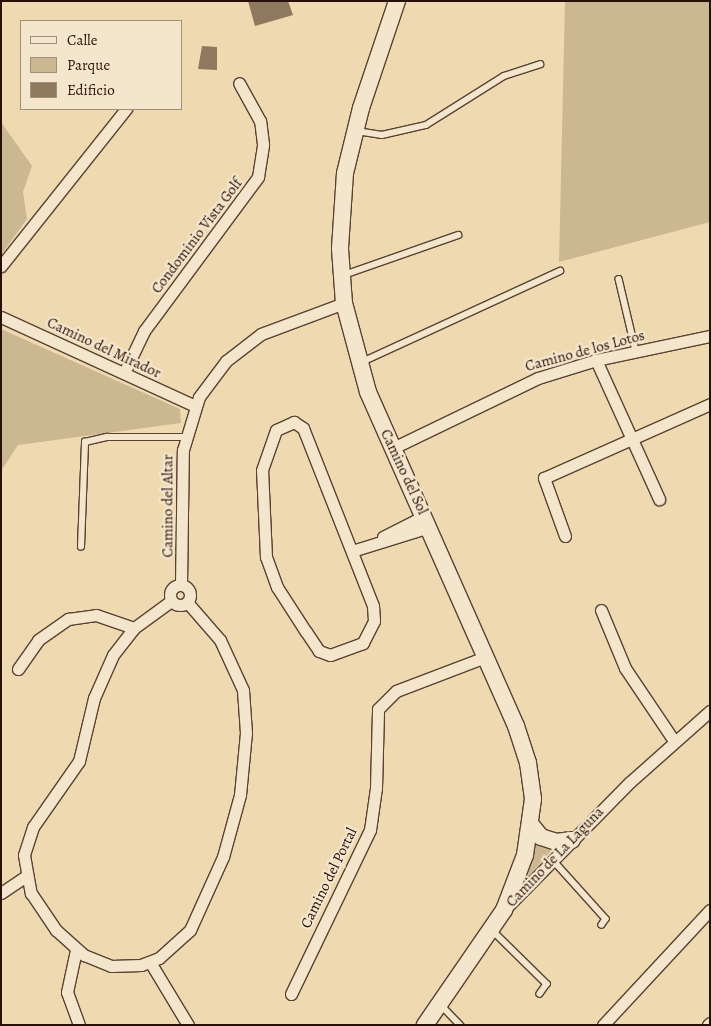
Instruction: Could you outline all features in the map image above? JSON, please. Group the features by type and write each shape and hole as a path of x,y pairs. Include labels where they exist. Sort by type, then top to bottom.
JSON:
{"street":[{"name":"Camino del Sol","path":"398,1 354,130 342,194 341,276 344,303 359,364 393,448 427,521 483,658 523,745 531,781 532,826 504,910"},
{"name":"Camino del Sol","path":"391,24 408,1"},
{"name":"Condominio Vista Golf","path":"124,374 144,331 258,178 263,144 260,121 239,83"},
{"path":"1,266 125,110"},
{"name":"Camino del Altar","path":"181,585 185,438 195,406 215,374 249,341 281,323 344,303"},
{"name":"Camino del Mirador","path":"1,317 195,406"},
{"name":"Camino de los Lotos","path":"393,448 493,396 596,360 710,336"},
{"path":"596,360 659,499"},
{"path":"565,536 544,478 710,404"},
{"path":"294,422 303,428 352,550 374,621 363,644 330,655 319,651 306,632 277,587 266,557 262,470 283,423 294,422"},
{"path":"352,550 427,521"},
{"path":"181,585 188,590 187,602 213,629 239,677 245,703 245,754 230,837 201,909 175,946 150,962 111,966 76,950 47,919 25,877 29,835 74,771 98,684 134,628 171,600 171,590 181,585"},
{"path":"171,600 181,605 187,602"},
{"path":"602,610 625,668 674,741"},
{"path":"18,669 38,640 68,619 96,615 134,628"},
{"name":"Camino del Portal","path":"291,994 370,830 376,788 378,709 396,691 483,658"},
{"name":"Camino de La Laguna","path":"425,1025 504,910 572,840 674,741 710,711"},
{"path":"532,826 541,837 556,842 572,840"},
{"path":"1,893 25,877"},
{"path":"603,1025 710,910"},
{"path":"76,950 67,992 79,1025"},
{"path":"150,962 188,1025"}],"lane":[{"path":"354,130 382,135 426,125 504,76 540,64"},
{"path":"341,276 458,235"},
{"path":"359,364 560,271"},
{"path":"619,279 636,351"},
{"path":"81,547 85,442 107,437 185,438"},
{"path":"553,860 606,918 602,925"},
{"path":"491,930 547,984 540,994"},
{"path":"440,1004 460,1025"}],"green space":[{"path":"565,1 710,1 710,222 559,262"},
{"path":"1,122 32,166 23,192 27,219 1,255"},
{"path":"1,329 180,409 181,423 18,445 1,471"},
{"path":"536,844 550,847 550,852 527,878"}],"building":[{"path":"248,1 288,1 293,15 255,26"},
{"path":"202,46 217,47 217,70 198,69"}]}
